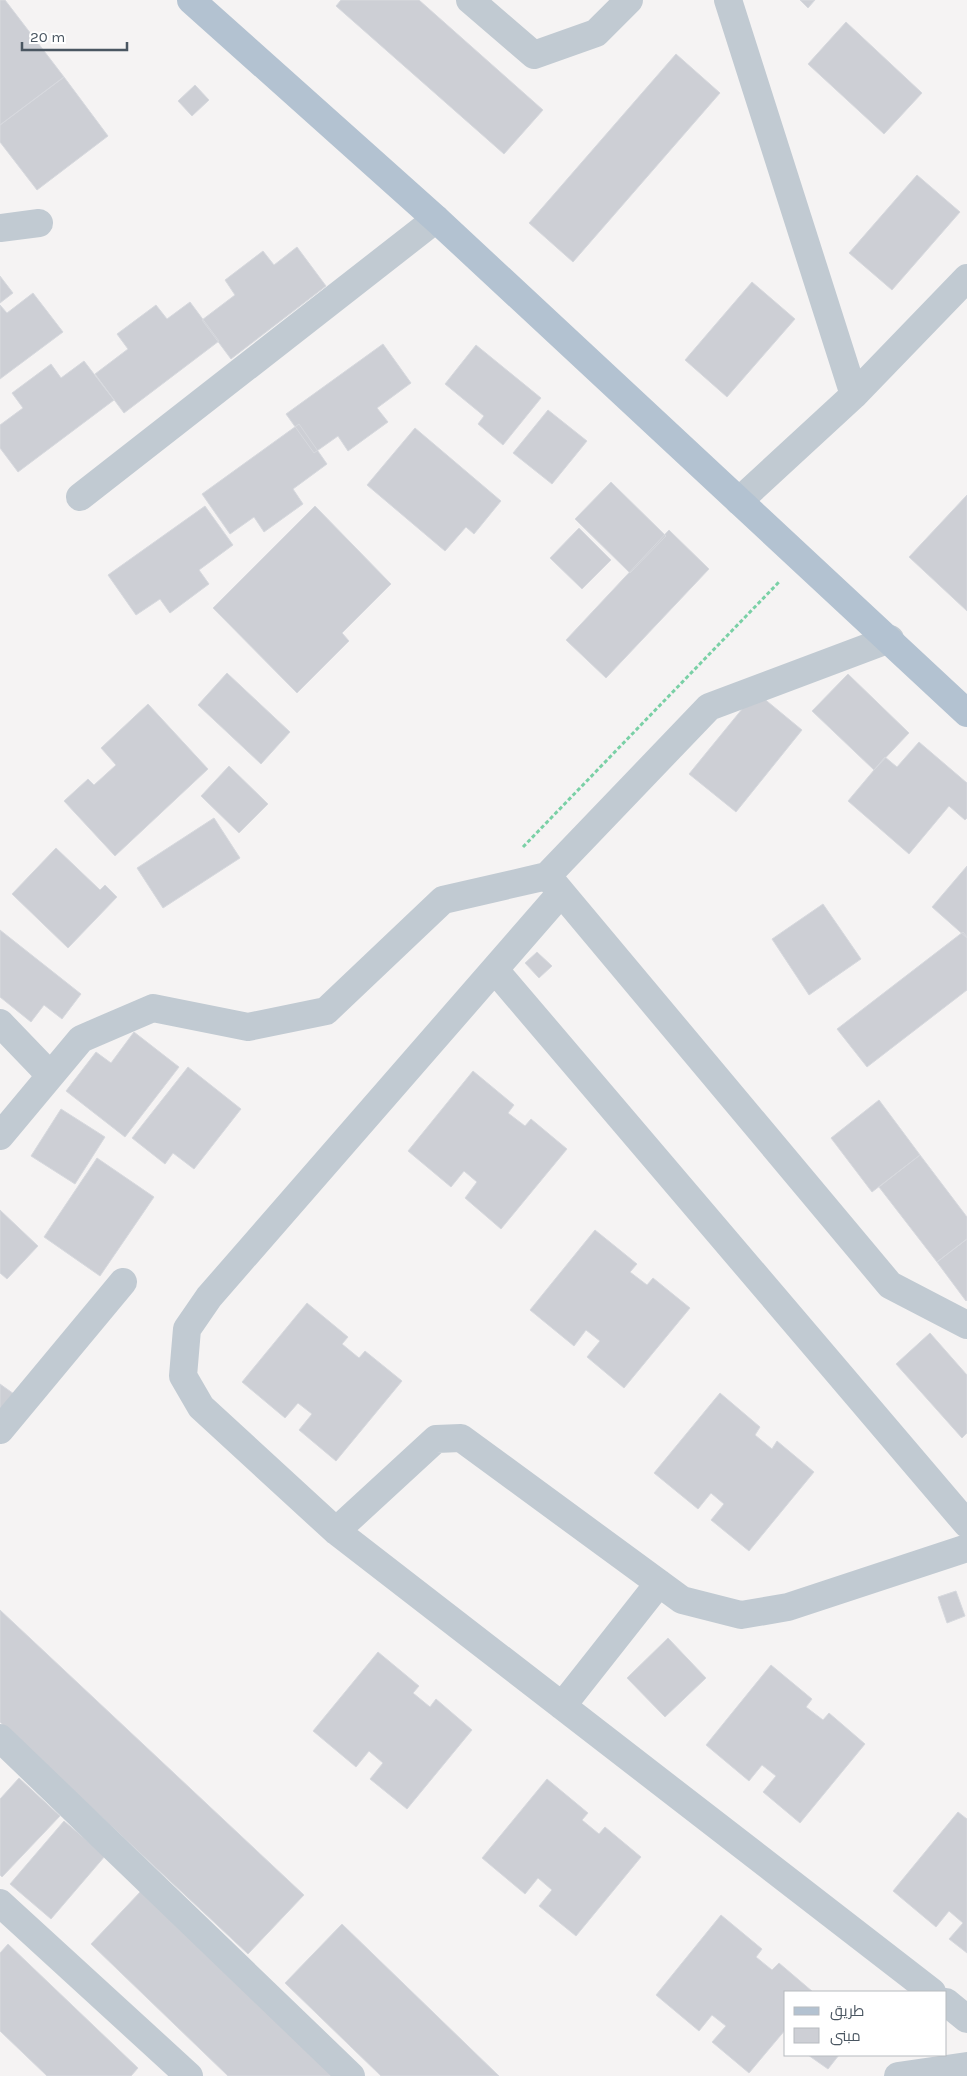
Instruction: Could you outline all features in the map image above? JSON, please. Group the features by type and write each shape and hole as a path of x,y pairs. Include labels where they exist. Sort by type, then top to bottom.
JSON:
{"main road":[{"path":"191,0 436,219 890,639 967,713"}],"street":[{"path":"470,0 534,55 596,33 629,0"},
{"path":"728,0 854,395"},
{"path":"80,497 436,219"},
{"path":"0,228 39,222"},
{"path":"739,501 854,395 967,278"},
{"path":"890,639 710,707 554,884 494,970 209,1297 188,1329 183,1376 201,1408 336,1531 931,1991"},
{"path":"0,1136 81,1038 152,1008 248,1027 326,1011 443,900 554,884"},
{"path":"554,884 890,1285 967,1325"},
{"path":"494,970 967,1524"},
{"path":"0,1024 50,1075"},
{"path":"0,1430 123,1282"},
{"path":"336,1531 436,1439 461,1438 682,1600 741,1615 788,1607 967,1548"},
{"path":"562,1706 659,1583"},
{"path":"0,1738 350,2076"},
{"path":"0,1903 189,2076"},
{"path":"947,2003 967,2019"},
{"path":"898,2076 967,2066"}],"path":[{"path":"522,848 802,558"}],"building":[{"path":"0,0 5,0 64,77 0,125"},
{"path":"341,0 419,0 543,110 504,154 336,6"},
{"path":"800,0 815,0 808,8"},
{"path":"846,22 922,93 884,134 808,64"},
{"path":"676,54 720,93 573,262 529,223"},
{"path":"64,77 108,136 37,190 0,142 0,125"},
{"path":"195,85 209,100 192,116 178,101"},
{"path":"917,175 960,212 892,290 849,253"},
{"path":"297,247 326,286 231,359 202,320 235,295 225,280 263,251 274,265"},
{"path":"0,276 13,293 0,303"},
{"path":"752,282 795,319 727,397 685,360"},
{"path":"33,293 63,332 0,379 0,305 7,313"},
{"path":"190,302 219,341 124,413 95,374 128,349 117,334 156,305 167,319"},
{"path":"383,344 411,383 377,408 388,422 348,451 338,436 314,453 286,414"},
{"path":"476,345 541,398 503,445 478,424 484,416 445,384"},
{"path":"84,361 114,400 18,472 0,448 0,425 23,408 12,393 51,364 61,378"},
{"path":"548,410 587,441 552,484 513,453"},
{"path":"299,424 327,464 293,489 303,504 264,532 254,517 230,534 202,494"},
{"path":"415,428 501,501 474,534 466,527 445,551 367,485"},
{"path":"611,482 666,536 630,573 575,519"},
{"path":"967,495 967,611 909,557"},
{"path":"205,506 233,545 199,570 209,584 170,613 160,599 136,615 108,575"},
{"path":"315,506 391,584 342,633 349,641 297,693 213,608"},
{"path":"579,528 611,560 582,589 550,558"},
{"path":"669,530 709,569 606,678 566,640"},
{"path":"227,673 290,732 261,764 198,705"},
{"path":"848,674 909,733 874,770 812,711"},
{"path":"756,692 802,730 736,812 689,774"},
{"path":"148,704 208,769 115,856 64,801 88,779 94,785 116,765 101,748"},
{"path":"919,742 967,783 967,818 965,820 949,806 909,854 848,801 885,757 897,767"},
{"path":"229,766 268,804 239,833 201,796"},
{"path":"214,818 240,858 163,908 137,868"},
{"path":"56,848 100,890 105,885 117,897 68,948 12,894"},
{"path":"967,866 967,938 932,907"},
{"path":"823,904 861,959 809,995 772,939"},
{"path":"0,930 81,994 62,1019 44,1005 31,1022 0,997"},
{"path":"963,932 967,937 967,990 867,1067 837,1029"},
{"path":"537,952 552,966 539,978 525,963"},
{"path":"134,1032 179,1067 125,1137 66,1091 96,1052 111,1063"},
{"path":"188,1067 241,1109 194,1169 173,1153 165,1164 132,1138"},
{"path":"473,1071 514,1105 508,1113 525,1126 531,1119 567,1149 501,1229 465,1198 477,1182 464,1171 451,1187 408,1151"},
{"path":"879,1100 920,1155 872,1192 831,1138"},
{"path":"61,1109 105,1137 75,1184 31,1156"},
{"path":"920,1155 967,1217 967,1239 937,1262 879,1187"},
{"path":"97,1158 154,1197 100,1276 44,1237"},
{"path":"0,1210 38,1246 7,1279 0,1273"},
{"path":"595,1230 637,1264 630,1272 647,1285 653,1278 690,1308 624,1388 587,1357 600,1341 586,1330 574,1346 530,1310"},
{"path":"967,1239 967,1300 966,1301 937,1262"},
{"path":"307,1303 348,1337 342,1344 359,1358 365,1351 402,1381 336,1461 299,1430 312,1414 298,1403 285,1418 242,1382"},
{"path":"930,1333 967,1375 967,1433 962,1438 896,1364"},
{"path":"0,1384 14,1394 0,1414"},
{"path":"720,1393 760,1427 755,1435 772,1449 777,1441 814,1472 749,1551 711,1520 724,1504 711,1493 698,1509 654,1473"},
{"path":"956,1591 965,1616 947,1623 938,1597"},
{"path":"0,1610 304,1895 248,1954 0,1722"},
{"path":"668,1638 706,1678 665,1717 627,1678"},
{"path":"378,1652 419,1686 413,1693 430,1707 436,1699 472,1730 407,1809 370,1779 383,1763 369,1751 356,1767 313,1731"},
{"path":"771,1665 812,1699 806,1707 823,1720 829,1713 865,1744 800,1823 763,1792 776,1776 762,1765 749,1781 706,1745"},
{"path":"19,1778 60,1816 2,1877 0,1875 0,1799"},
{"path":"547,1779 588,1813 582,1820 599,1834 605,1827 641,1857 576,1936 539,1906 552,1890 538,1878 525,1894 482,1858"},
{"path":"958,1812 967,1819 967,1953 949,1939 963,1923 949,1911 936,1927 893,1891"},
{"path":"64,1821 105,1856 51,1919 10,1884"},
{"path":"142,1890 335,2076 228,2076 91,1944"},
{"path":"721,1915 762,1949 756,1957 772,1970 779,1963 812,1991 784,1991 784,2031 749,2073 712,2042 726,2026 712,2015 699,2031 656,1995"},
{"path":"342,1924 499,2076 381,2076 285,1983"},
{"path":"8,1944 138,2068 131,2076 47,2076 0,2031 0,1953"},
{"path":"809,2056 838,2056 828,2069"}]}
